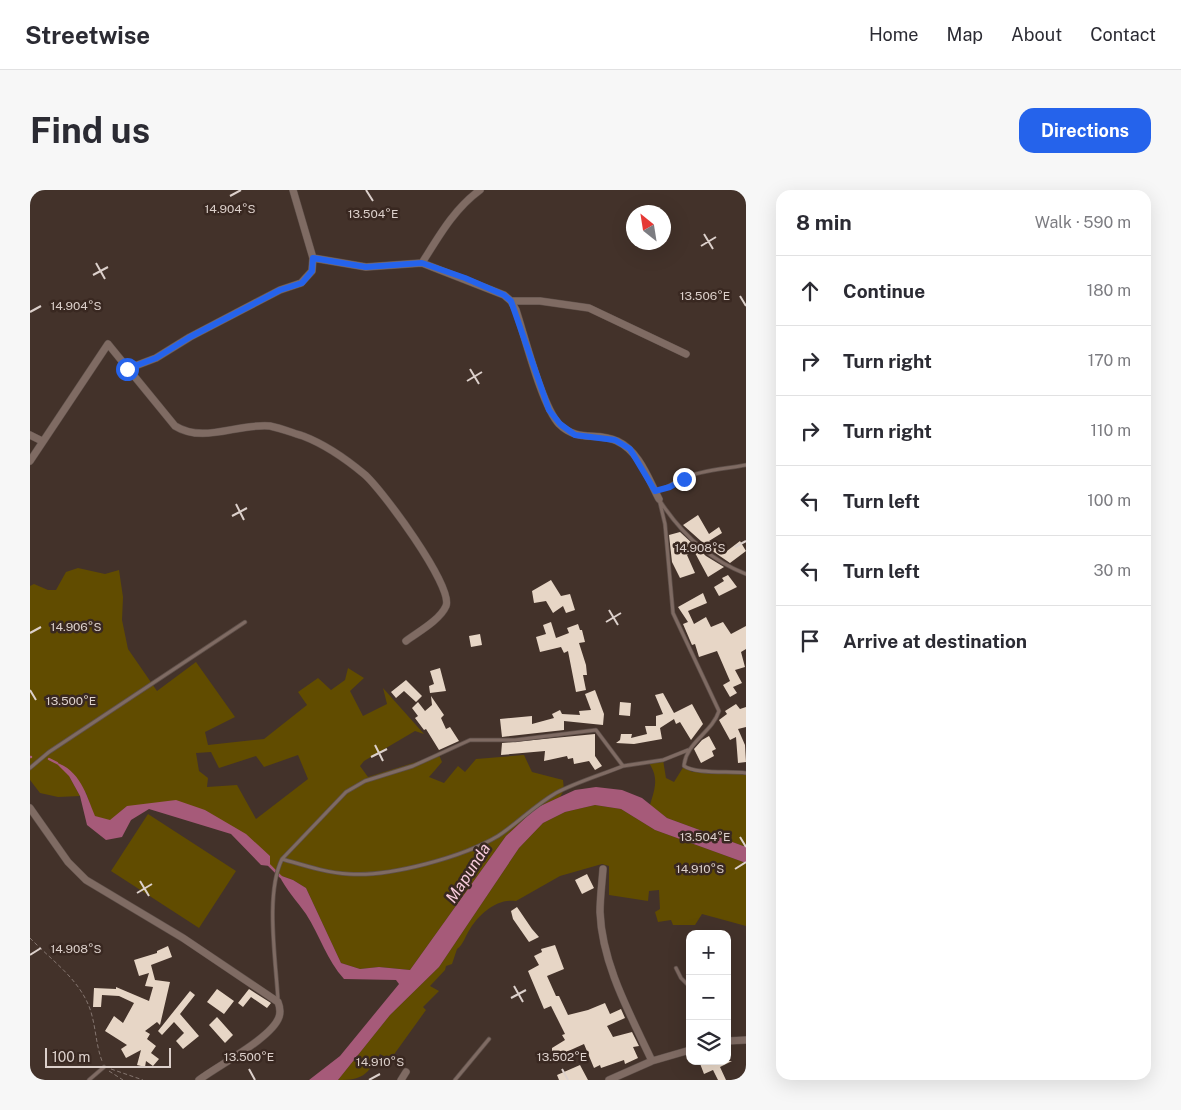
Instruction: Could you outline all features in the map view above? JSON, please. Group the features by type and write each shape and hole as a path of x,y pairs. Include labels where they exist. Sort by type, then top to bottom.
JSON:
{"street":[{"path":"127,369 156,358 190,337 280,290 302,283 312,271 313,258 293,190"},
{"path":"422,263 454,214 465,201 480,190"},
{"path":"313,258 366,267 422,263 473,281 504,295 511,301 549,410 560,424 575,435 615,440 630,449 657,495"},
{"path":"511,301 540,301 589,308 686,354"},
{"path":"30,461 108,344 175,426 186,433 201,435 242,427 270,426 326,446 365,474 418,544 447,594 446,606 437,617 406,641"},
{"path":"30,435 42,441"},
{"path":"30,808 68,862 86,880 183,938 278,1002 280,1009 279,1019 267,1033 198,1080"},
{"path":"603,869 600,911 603,935 612,970 652,1061"},
{"path":"731,1041 746,1040"},
{"path":"611,1080 652,1061 686,1051"},
{"path":"401,1080 406,1072"}],"lane":[{"path":"657,495 684,479 717,470 746,465"},
{"path":"657,495 675,524 711,556 731,569 746,574"},
{"path":"282,859 349,874 391,872 452,856 474,848 499,835 557,792 623,766 663,760 688,750 716,721 719,711 672,613 665,524 657,495"},
{"path":"30,768 49,752 245,622"},
{"path":"278,1002 273,896 276,872 282,859 346,792 365,781 413,766 470,740 515,740 596,730 623,766"},
{"path":"688,750 684,766 692,772 716,770 746,774"},
{"path":"676,968 686,983"},
{"path":"454,1080 489,1039"},
{"path":"88,1080 104,1067"}],"path":[{"path":"30,938 56,961 78,988 91,1011 97,1048 104,1067 123,1080"},
{"path":"104,1067 128,1073 143,1080"}],"shaded area":[{"path":"78,568 105,574 119,570 123,597 122,620 128,649 157,691 196,662 235,717 205,732 208,745 264,739 307,705 298,692 318,678 331,690 345,680 348,668 364,678 350,691 363,716 387,704 383,688 424,734 415,731 364,761 360,766 368,777 439,755 442,762 429,777 444,783 458,766 465,772 476,759 524,755 532,772 563,780 564,790 560,797 536,808 506,836 410,970 379,967 360,969 341,963 306,888 293,880 279,875 270,866 270,856 205,810 127,806 110,821 94,816 86,793 69,776 80,796 58,797 40,793 30,780 30,586 34,584 48,590 56,590 66,572","holes":["211,752 219,768 256,756 264,767 298,755 308,779 256,819 237,785 207,787 208,778 199,771 196,753"]},
{"path":"663,760 666,778 674,782 684,766 692,772 716,770 746,773 746,847 667,818 650,805 655,788 655,778 649,763"},
{"path":"55,762 71,771 76,777 85,791 95,816 110,820 127,806 176,800 205,810 246,834 270,856 270,866 261,865 231,834 149,809 131,820 122,837 106,840 87,825 80,796 69,776"},
{"path":"596,787 622,790 642,798 667,818 746,847 746,863 655,830 621,809 595,805 565,812 543,823 519,848 439,967 390,1015 338,1080 309,1080 340,1056 399,984 396,980 344,979 328,956 306,914 288,891 279,875 293,880 306,888 341,963 360,969 379,967 410,970 506,836 536,808 575,790"},
{"path":"595,805 621,809 655,830 746,863 746,926 702,914 695,925 673,925 671,920 658,922 655,912 660,909 659,890 649,891 648,901 609,895 609,866 602,864 560,876 516,901 502,902 489,908 468,932 457,949 452,964 446,966 445,970 430,986 439,991 423,1007 426,1010 390,1060 380,1054 364,1075 353,1079 338,1080 390,1015 439,967 519,848 543,823 565,812"},
{"path":"148,814 236,871 199,928 111,871"}],"building":[{"path":"698,515 709,534 719,527 722,533 709,541 723,554 740,541 746,551 730,563 711,550 683,525"},
{"path":"680,532 706,556 724,567 708,577 694,551 687,555 695,573 680,578 672,562 669,535"},
{"path":"728,575 737,587 719,596 714,587 724,581 722,578"},
{"path":"551,580 561,596 570,594 575,610 566,613 563,606 553,613 546,601 534,603 532,591"},
{"path":"703,593 707,603 688,611 694,624 706,617 711,627 723,622 731,634 746,626 746,649 741,652 745,667 735,670 742,683 733,687 737,693 730,697 723,685 730,681 717,651 699,657 695,644 692,645 683,624 688,622 678,607"},
{"path":"551,622 556,638 569,633 567,628 578,624 580,630 582,630 585,642 579,643 586,665 587,675 583,675 586,690 576,692 568,651 564,653 561,647 540,652 536,637 546,634 543,625"},
{"path":"480,634 482,645 471,647 469,636"},
{"path":"440,668 446,691 430,693 429,686 434,684 430,671"},
{"path":"406,680 422,696 416,702 404,691 396,698 391,692"},
{"path":"595,690 604,714 603,725 564,721 564,730 502,737 500,719 532,716 532,724 554,718 552,714 560,710 562,714 580,715 579,711 591,710 585,694"},
{"path":"663,693 674,713 692,704 703,724 691,740 680,722 676,724 674,719 660,728 662,739 634,744 616,743 620,740 621,734 632,734 631,738 647,734 645,726 656,726 656,716 663,714 655,695"},
{"path":"431,696 444,715 441,718 446,729 450,727 459,741 439,750 426,729 424,730 415,718 418,716 412,708 418,702 425,711 432,705"},
{"path":"620,702 631,703 630,716 619,715"},
{"path":"736,704 740,709 746,707 746,727 738,729 745,745 746,762 738,763 736,737 730,740 719,720 727,714 725,711"},
{"path":"595,734 595,756 602,766 595,770 589,761 574,764 573,758 568,759 567,756 544,761 545,751 501,755 502,743"},
{"path":"709,736 716,749 712,751 714,756 701,763 694,749 702,740"},
{"path":"587,874 594,888 582,894 575,880"},
{"path":"517,907 539,937 529,942 513,919 511,911"},
{"path":"555,945 564,969 547,976 556,996 559,996 568,1015 605,1003 610,1014 621,1009 625,1018 607,1026 613,1037 632,1032 639,1046 633,1047 638,1058 625,1064 624,1060 601,1068 600,1065 594,1068 584,1044 555,1057 552,1053 552,1048 565,1040 562,1035 565,1034 551,1006 544,1009 528,971 539,965 534,956 542,952 541,949"},
{"path":"168,946 172,957 151,965 155,980 170,982 160,1025 157,1022 145,1031 150,1034 147,1039 156,1046 151,1053 159,1059 153,1066 146,1061 145,1067 137,1065 141,1050 126,1058 121,1049 127,1045 105,1031 114,1016 123,1023 134,1003 119,996 102,995 101,1007 93,1007 94,988 116,989 116,987 149,1001 153,987 145,986 149,973 139,976 134,960 157,953 157,951"},
{"path":"217,989 234,1001 224,1014 207,1002"},
{"path":"249,989 271,1003 267,1008 251,997 243,1007 238,1003"},
{"path":"190,991 195,995 180,1014 199,1036 183,1049 176,1041 184,1033 174,1022 162,1035 158,1031"},
{"path":"217,1017 233,1035 225,1043 209,1025"},
{"path":"580,1065 588,1080 559,1080 557,1075"},
{"path":"701,1065 724,1065 720,1067 726,1080 718,1080 713,1070 704,1074"}],"waterway":[{"path":"49,759 57,763"},
{"path":"269,865 281,877"}],"route":[{"path":"127,369 156,358 190,337 280,290 302,283 312,271 313,258 366,267 422,263 465,278 504,295 511,301 516,310 549,410 560,424 575,435 615,440 630,449 641,464 655,491 664,490 684,479"}],"water label":[{"name":"Mapunda","path":"468,873"}]}
